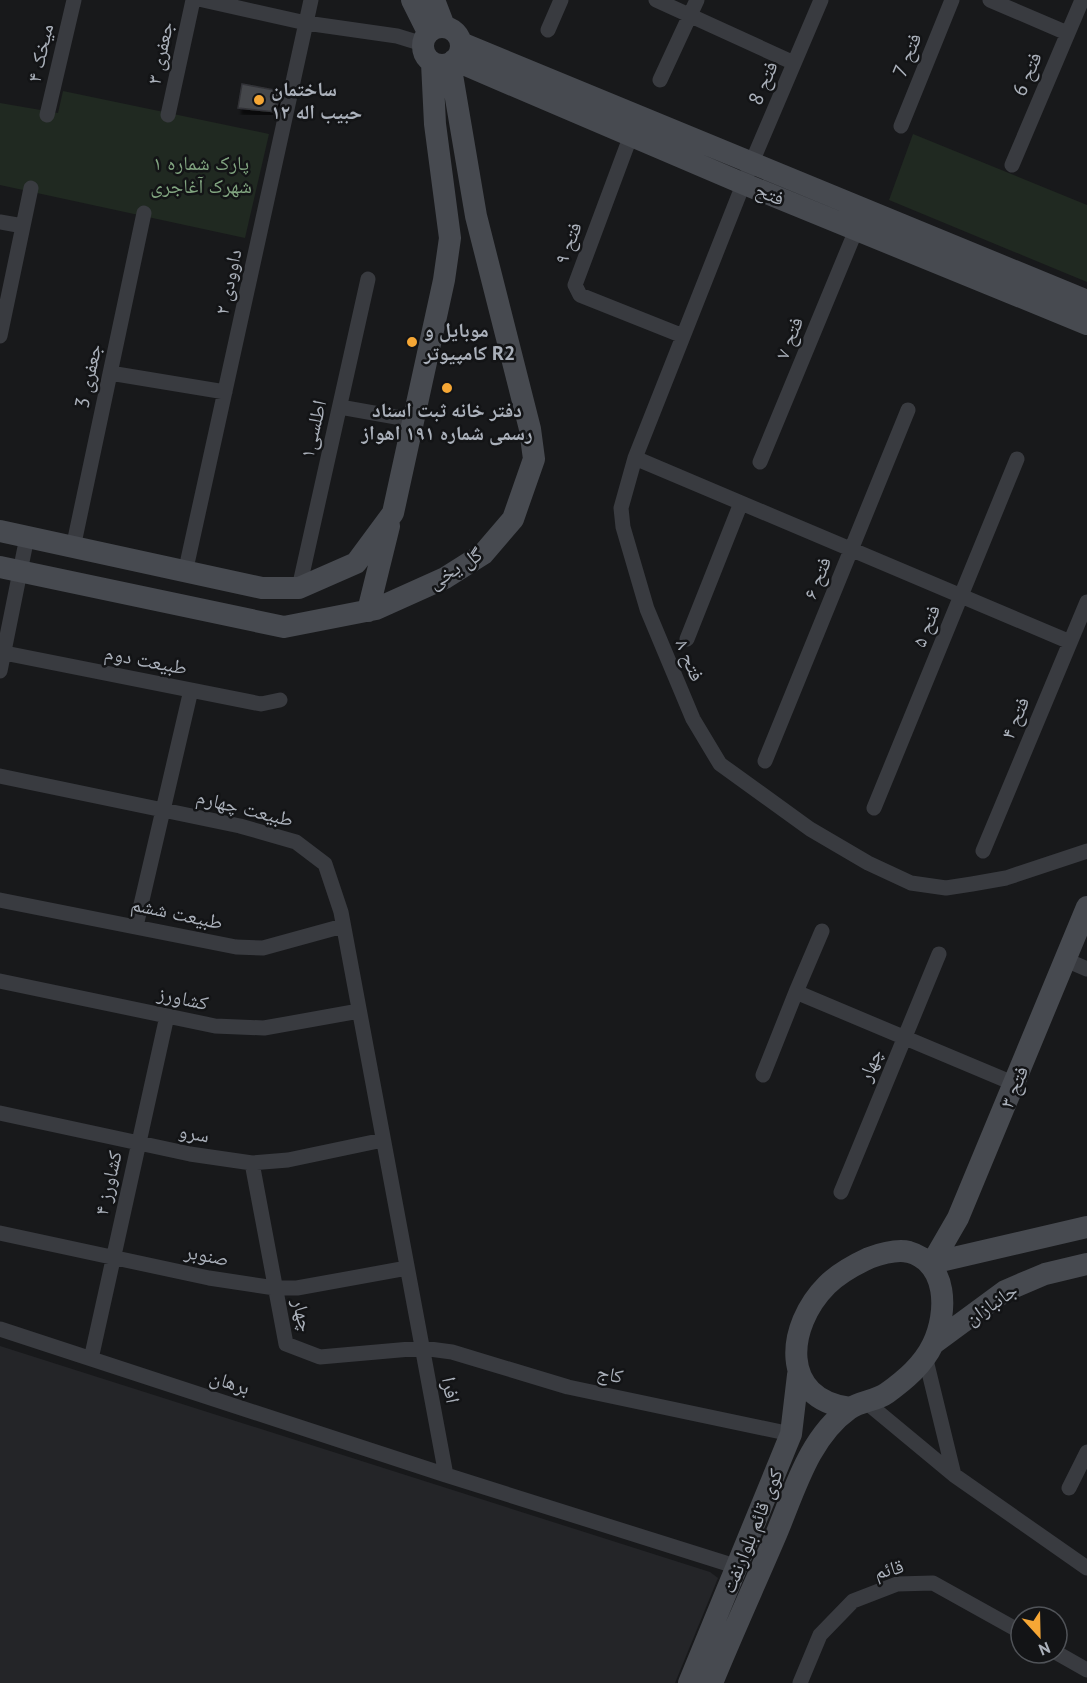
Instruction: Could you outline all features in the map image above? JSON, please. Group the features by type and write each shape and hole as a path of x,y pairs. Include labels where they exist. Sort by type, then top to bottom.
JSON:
{"street":[{"name":"میخک ۴","path":"47,115 74,0"},
{"name":"جعفری ۳","path":"168,115 193,0"},
{"path":"203,0 306,23 397,36 442,47"},
{"name":"داوودی ۲","path":"185,573 311,0"},
{"path":"412,0 442,47"},
{"path":"368,610 393,513 444,280 450,238 435,124 442,47 434,0"},
{"path":"548,30 561,0"},
{"path":"656,0 794,63"},
{"path":"660,80 697,0"},
{"name":"فتح 8","path":"744,184 821,0"},
{"name":"فتح 7","path":"901,126 952,0"},
{"path":"990,0 1067,33"},
{"name":"فتح 6","path":"1012,165 1082,0"},
{"name":"فتح","path":"442,47 631,135 744,184 1087,324"},
{"name":"فتح","path":"442,47 752,162 1087,301"},
{"name":"گل یخی","path":"10,569 284,627 368,610 445,578 483,554 513,519 534,459 530,429 476,216 442,47"},
{"name":"فتح ۹","path":"631,135 575,289 580,295 684,336"},
{"name":"فتح ۸","path":"744,184 635,458 621,508 623,527 650,618 693,719 720,764 810,829 868,863 911,883 946,888 984,882 1006,878 1087,851"},
{"path":"0,336 31,188"},
{"name":"3 جعفری","path":"73,548 144,213"},
{"path":"0,222 23,226"},
{"name":"فتح ۷","path":"760,462 856,230"},
{"name":"اطلسی۱","path":"299,588 368,279"},
{"path":"110,373 225,392"},
{"path":"340,407 413,420"},
{"name":"فتح ۶","path":"765,762 908,410"},
{"path":"635,458 1070,642"},
{"name":"فتح ۵","path":"874,808 1017,459"},
{"path":"687,639 741,503"},
{"path":"0,531 262,588 299,588 356,563 393,513"},
{"path":"0,671 10,569 27,537"},
{"name":"فتح ۴","path":"982,851 1087,602"},
{"name":"طبیعت دوم","path":"2,652 261,704 280,700"},
{"path":"136,926 191,690"},
{"name":"طبیعت چهارم","path":"0,776 240,826 296,842 325,864 343,926 359,1011"},
{"name":"طبیعت ششم","path":"0,900 236,947 263,948 343,926"},
{"name":"فتح ۳","path":"932,1263 958,1218 1016,1084 1087,907"},
{"path":"763,1075 822,931"},
{"name":"چهار","path":"840,1192 939,954"},
{"path":"1066,960 1087,969"},
{"name":"کشاورز","path":"0,981 215,1026 264,1028 359,1011"},
{"path":"796,992 1016,1084"},
{"name":"افرا","path":"359,1011 446,1475"},
{"name":"کشاورز ۴","path":"92,1359 112,1257 167,1016"},
{"name":"سرو","path":"0,1113 138,1144 252,1162 288,1160 383,1140"},
{"name":"چهار","path":"252,1162 286,1344 320,1358 422,1348"},
{"path":"932,1263 939,1278 943,1298 941,1317 929,1350 912,1373 884,1395 858,1405 830,1406 810,1394 798,1375 796,1353 800,1332 810,1309 826,1285 849,1267 880,1254 907,1252 932,1263 1087,1227"},
{"name":"صنوبر","path":"0,1233 209,1278 275,1288 297,1288 407,1268"},
{"name":"جانبازان","path":"929,1350 1005,1291 1045,1274 1087,1264"},
{"name":"برهان","path":"0,1329 446,1475"},
{"name":"کاج","path":"422,1348 452,1352 568,1387 791,1434"},
{"path":"929,1350 954,1475"},
{"name":"کوی قائم بلوارنفت","path":"689,1683 791,1434 798,1375"},
{"path":"858,1405 1087,1568"},
{"name":"کوی قائم بلوارنفت","path":"712,1683 810,1455 858,1405"},
{"path":"1069,1488 1087,1452"},
{"path":"446,1475 738,1567"},
{"name":"قائم","path":"800,1683 820,1635 853,1601 897,1584 933,1582 1009,1625"},
{"path":"1069,1660 1087,1670"}],"shaded area":[{"path":"0,1346 710,1572 718,1578 675,1683 0,1683"}],"green space":[{"name":"پارک شماره ۱ شهرک آغاجری","path":"63,91 269,134 245,238 0,185 0,103 58,113"},
{"path":"913,134 1087,205 1087,282 889,200"}],"building":[{"name":"ساختمان حبیب اله ۱۲","path":"242,84 280,91 276,112 238,108"}],"place":[{"name":"ساختمان حبیب اله ۱۲","path":"259,100"},
{"name":"موبایل و کامپیوتر R2","path":"412,342"},
{"name":"دفتر خانه ثبت اسناد رسمی شماره ۱۹۱ اهواز","path":"447,388"}]}
